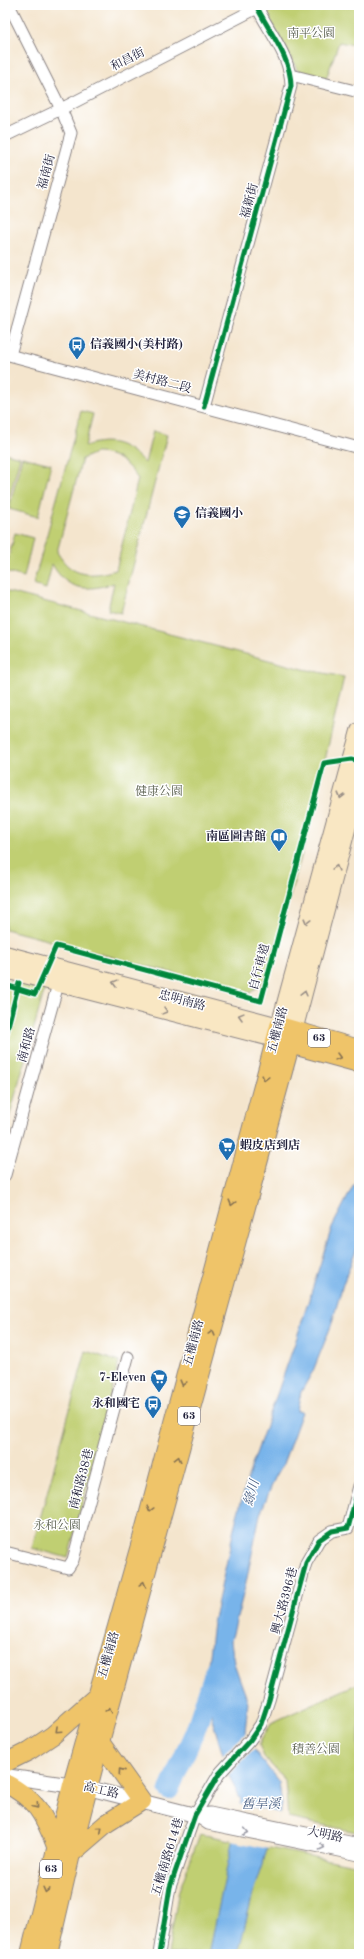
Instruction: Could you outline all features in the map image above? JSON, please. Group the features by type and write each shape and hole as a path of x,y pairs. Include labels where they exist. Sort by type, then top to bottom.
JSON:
{"main road":[{"name":"五權南路","path":"30,1954 64,1850 80,1786 98,1695 355,778 359,731"},
{"name":"忠明南路","path":"5,954 60,976 284,1035 359,1049"},
{"name":"忠明南路","path":"5,970 60,976"},
{"name":"五權南路","path":"80,1786 100,1742 284,1035"},
{"name":"忠明南路","path":"284,1035 359,1063"},
{"path":"5,1763 30,1752 53,1735 98,1695"},
{"path":"5,1783 22,1792 36,1805 64,1850 142,1801 100,1742"},
{"name":"五權南路","path":"48,1954 64,1850"}],"street":[{"name":"福南街","path":"7,354 71,133 61,109 9,5"},
{"name":"和昌街","path":"5,136 61,109 259,6"},
{"name":"福新街","path":"204,406 289,94 291,75 283,54 259,6"},
{"path":"291,75 359,92"},
{"name":"美村路二段","path":"7,354 359,448"},
{"name":"南和路","path":"5,1175 60,976"},
{"name":"南和路38巷","path":"5,1552 68,1568 73,1560 128,1357"},
{"name":"興大路396巷","path":"250,1740 261,1724 269,1700 306,1564 320,1540 332,1531 348,1528 359,1486"},
{"name":"五權南路614巷","path":"160,1954 170,1887 195,1815 219,1774 250,1740"},
{"name":"高工路","path":"5,1776 80,1786 195,1815 208,1824 286,1834"},
{"name":"高工路","path":"195,1815 210,1813 286,1834"},
{"name":"大明路","path":"286,1834 359,1844"},
{"name":"大明路","path":"286,1834 359,1855"}],"green space":[{"name":"南平公園","path":"276,5 359,5 359,46 339,42 326,79 299,73 265,10"},
{"path":"81,411 93,414 85,446 103,442 118,444 131,451 145,463 153,431 167,435 121,613 108,610 114,583 95,588 78,587 64,580 52,564 46,589 33,585","holes":["95,453 102,453 115,457 125,463 138,479 116,570 98,574 82,573 69,567 57,552 82,459"]},
{"path":"5,453 20,457 6,510 5,509"},
{"path":"22,457 51,464 38,517 9,509"},
{"path":"15,533 33,538 24,577 5,572"},
{"name":"健康公園","path":"5,591 303,669 344,677 310,826 266,980 250,993 5,929"},
{"path":"5,980 45,988 5,1132"},
{"name":"永和公園","path":"86,1351 119,1362 68,1558 32,1548"},
{"name":"積善公園","path":"359,1683 359,1820 356,1832 288,1818 285,1780 264,1757 259,1744 271,1723"},
{"path":"200,1834 359,1866 359,1954 168,1954 178,1894"}],"water":[{"name":"舊旱溪","path":"359,1175 359,1242 343,1284 331,1326 313,1371 301,1392 297,1411 302,1412 283,1464 275,1478 260,1514 246,1583 231,1641 234,1663 248,1702 245,1732 257,1754 279,1782 282,1805 254,1889 238,1954 209,1954 241,1799 230,1778 213,1722 205,1688 213,1623 236,1520 249,1474 297,1337 332,1227"}],"pier":[{"path":"247,1732 255,1748 227,1777 221,1757"},
{"path":"238,1804 280,1813 269,1849 231,1841"}],"waterway":[{"name":"綠川","path":"169,1790 195,1731 215,1670"}],"cycle path":[{"path":"204,406 291,86 290,75 283,54 256,5"},
{"name":"自行車道","path":"5,985 35,994 56,946 261,1001 324,763 352,759 359,761"},
{"path":"5,1038 19,983"},
{"path":"159,1954 170,1887 195,1815 219,1774 250,1740 261,1724 269,1700 306,1563 319,1540 332,1531 348,1528 359,1486"}],"place":[{"name":"信義國小(美村路)","path":"77,360"},
{"name":"信義國小","path":"182,529"},
{"name":"南區圖書館","path":"279,852"},
{"name":"蝦皮店到店","path":"227,1161"},
{"name":"7-Eleven","path":"159,1393"},
{"name":"永和國宅","path":"153,1419"}]}
